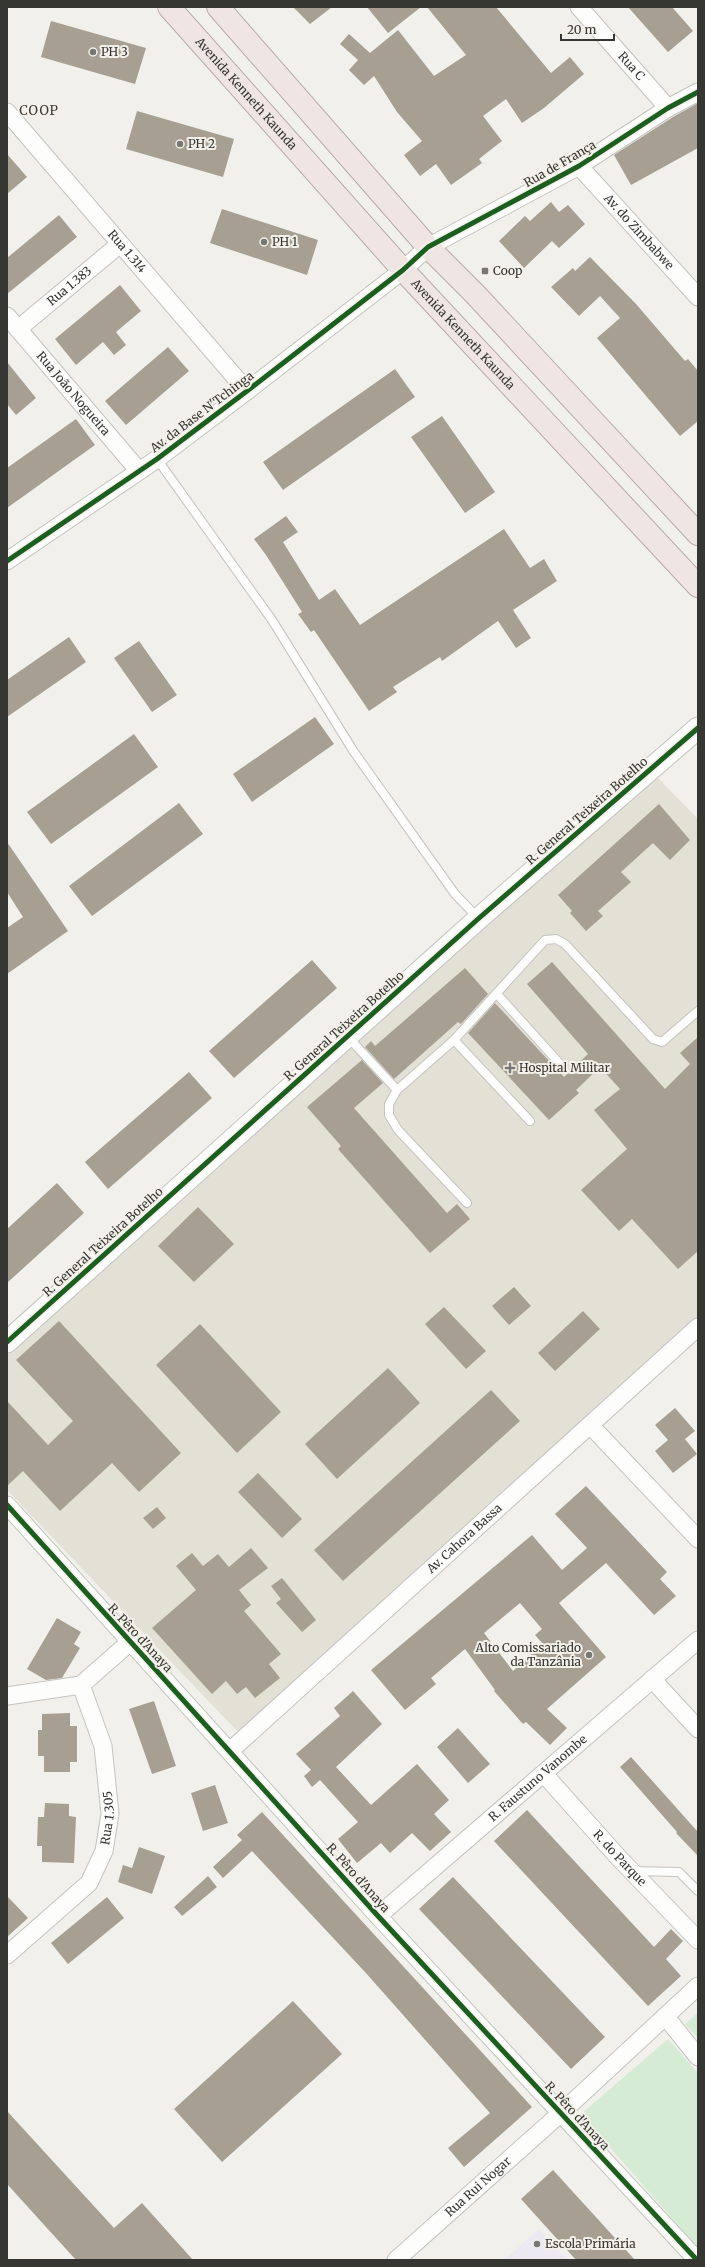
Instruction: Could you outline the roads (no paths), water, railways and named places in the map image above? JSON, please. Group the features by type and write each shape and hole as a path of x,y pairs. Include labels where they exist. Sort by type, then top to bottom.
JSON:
{"main road":[{"name":"Avenida Kenneth Kaunda","path":"169,7 403,270 698,586"},
{"path":"218,7 428,247 475,294 698,534"}],"street":[{"name":"Rua C","path":"579,7 668,108"},
{"name":"Rua de França","path":"403,270 428,247 579,166 668,108 698,92"},
{"name":"Rua 1.314","path":"8,115 247,391"},
{"name":"Av. do Zimbabwe","path":"579,166 698,297"},
{"name":"Rua 1.383","path":"18,329 120,244"},
{"name":"Av. da Base N'Tchinga","path":"7,561 157,459 403,270"},
{"name":"Rua João Nogueira","path":"7,316 139,471"},
{"name":"R. General Teixeira Botelho","path":"7,1342 478,919 698,728"},
{"name":"Av. Cahora Bassa","path":"231,1750 698,1327"},
{"path":"590,1425 698,1539"},
{"name":"R. Pêro d'Anaya","path":"9,1513 231,1750 378,1916 697,2260"},
{"name":"R. Faustuno Vanombe","path":"378,1916 544,1774 652,1678 698,1640"},
{"path":"7,1696 81,1685 130,1642"},
{"path":"652,1678 698,1729"},
{"name":"Rua 1.305","path":"7,1955 89,1883 104,1851 110,1814 103,1746 81,1685"},
{"name":"R. do Parque","path":"544,1774 631,1870 698,1940"},
{"path":"561,2113 698,1986"},
{"path":"666,2017 698,2056"},
{"name":"Rua Rui Nogar","path":"396,2260 561,2113"}],"lane":[{"path":"157,459 272,620 354,752 455,894 478,919"},
{"path":"467,1203 398,1130 390,1115 389,1104 396,1090 454,1040 545,940 556,939 565,944 653,1039 662,1042 698,1011"},
{"path":"497,994 561,1065"},
{"path":"348,1036 396,1090"},
{"path":"454,1040 530,1122"},
{"path":"631,1870 679,1872 698,1891"}],"place":[{"name":"PH 3","path":"93,52"},
{"name":"PH 2","path":"180,144"},
{"name":"PH 1","path":"264,242"},
{"name":"Coop","path":"485,271"},
{"name":"Hospital Militar","path":"510,1068"},
{"name":"Alto Comissariado da Tanzânia","path":"589,1655"},
{"name":"Escola Primária","path":"537,2244"}],"district":[{"name":"COOP","path":"39,110"}]}
